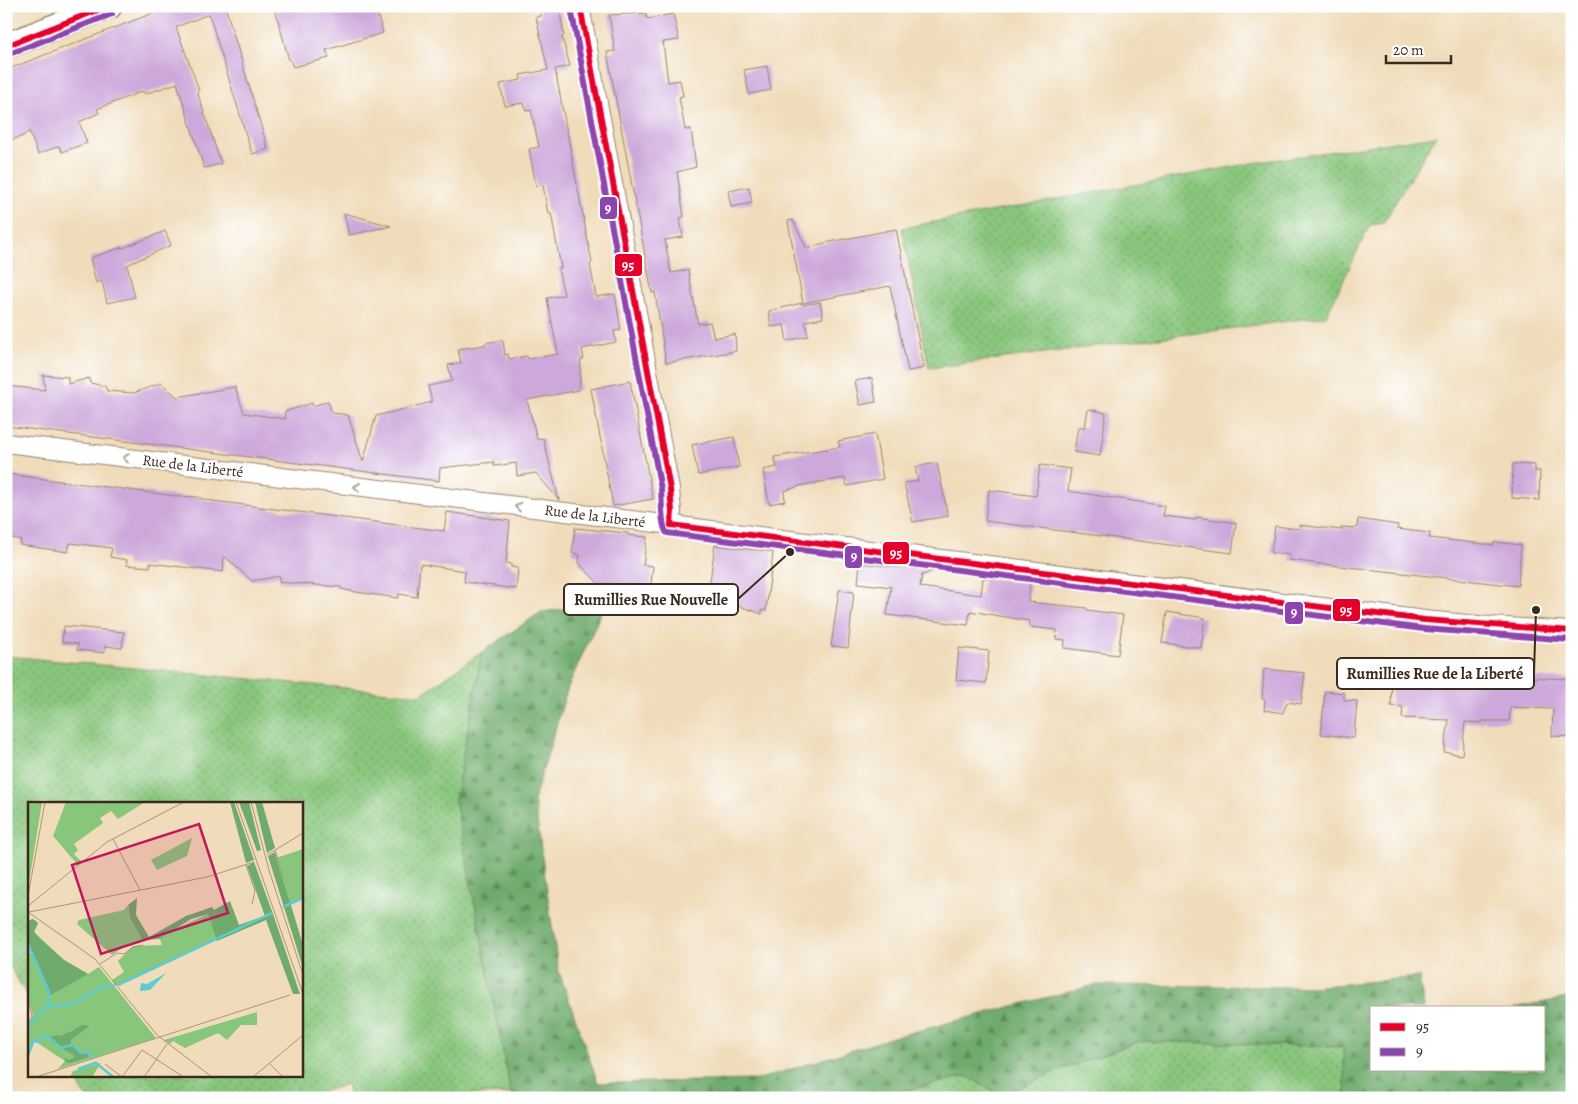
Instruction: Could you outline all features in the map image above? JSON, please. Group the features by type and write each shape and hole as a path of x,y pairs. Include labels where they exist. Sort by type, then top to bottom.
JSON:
{"main road":[{"path":"6,46 109,6"}],"street":[{"path":"580,6 670,489 671,525"},
{"name":"Rue de la Liberté","path":"6,443 1418,620 1572,631"}],"green space":[{"path":"1436,136 1383,223 1370,225 1326,316 929,368 902,228 1253,163"},
{"path":"605,604 568,687 534,799 558,969 598,1083 757,1080 897,1036 1095,985 1312,987 1419,977 1424,1006 1370,1006 1370,1072 1546,1072 1546,1006 1525,1006 1572,997 1572,1098 1346,1098 1343,1047 1141,1041 1053,1072 1002,1096 967,1076 873,1098 523,1098 511,1094 455,800 482,652 541,612"},
{"path":"482,652 455,800 511,1094 349,1097 348,1084 302,1098 87,1098 74,1076 302,1076 302,802 28,802 28,997 6,960 6,656 420,695"},
{"path":"1141,1041 1344,1047 1346,1098 873,1098 967,1076 1002,1096 1053,1072"}],"building":[{"path":"171,6 225,6 268,149 252,154 209,14 176,27 199,90 197,91 221,164 204,168 177,83 145,94 143,91 97,109 99,113 79,122 87,143 62,152 59,146 38,154 29,131 23,136 6,142 6,70"},
{"path":"274,6 375,6 383,33 326,50 329,58 293,67 289,60"},
{"path":"539,6 559,6 564,36 562,37 570,66 555,69 592,263 590,264 596,297 615,294 621,330 614,331 616,342 582,349 584,359 581,359 579,390 527,400 537,439 543,438 559,500 536,473 517,476 516,463 494,466 494,462 440,468 439,481 6,426 6,386 45,390 43,375 68,377 68,384 89,378 90,383 105,386 107,391 134,393 161,383 177,397 235,387 244,413 286,419 284,412 312,403 313,406 328,401 332,413 348,415 363,462 376,416 432,402 428,386 452,381 448,365 461,363 458,349 503,340 505,355 508,354 509,359 527,356 528,359 558,354 547,298 564,295 558,268 561,268 551,213 548,214 543,185 536,186 529,149 539,147 531,110 526,111 524,103 505,106 500,84 521,80 520,75 548,70 536,17 541,16"},
{"path":"646,13 647,19 673,14 679,40 663,42 668,82 680,80 683,96 679,97 685,130 691,129 696,167 677,172 684,217 680,218 683,237 665,240 671,273 688,270 698,324 710,322 714,338 735,334 736,351 666,363 655,292 652,293 607,52 615,51 609,15"},
{"path":"767,66 771,90 749,94 744,70"},
{"path":"749,187 752,203 731,207 728,191"},
{"path":"344,213 391,226 349,235"},
{"path":"793,220 807,249 820,244 896,229 924,368 908,371 890,286 803,303 788,221"},
{"path":"165,231 171,245 127,265 135,297 107,303 102,281 96,283 90,258 123,248"},
{"path":"820,302 823,318 805,321 808,336 787,341 784,325 771,327 769,311 802,303 803,305"},
{"path":"872,378 876,402 860,405 855,381"},
{"path":"630,381 653,499 613,506 591,389"},
{"path":"1088,409 1106,413 1100,456 1074,452 1078,427 1085,427"},
{"path":"875,434 883,479 847,486 845,478 803,485 784,491 785,501 769,504 763,470 777,467 774,457 840,447 838,441"},
{"path":"734,437 739,467 698,475 692,445"},
{"path":"937,463 948,516 913,522 904,483 918,481 915,467"},
{"path":"1513,464 1535,465 1535,471 1540,471 1539,500 1512,498"},
{"path":"1040,465 1071,469 1068,491 1165,506 1163,516 1196,520 1197,517 1236,523 1232,553 985,521 989,490 1036,496"},
{"path":"6,474 176,496 198,497 206,500 444,531 447,512 510,521 506,563 511,564 511,567 518,568 516,589 464,582 465,571 420,564 417,597 399,594 398,598 356,592 341,589 341,587 279,582 280,576 252,581 224,556 223,572 150,563 150,567 126,565 127,560 110,557 112,548 70,543 68,552 20,545 21,540 12,538 13,527 6,526"},
{"path":"1358,519 1398,525 1397,529 1430,533 1429,538 1494,545 1494,542 1521,545 1518,586 1290,560 1290,555 1271,553 1275,526 1299,529 1299,525 1341,530 1342,527 1357,528"},
{"path":"575,528 628,533 628,535 647,537 643,565 653,566 651,584 610,592 611,584 599,584 579,563 580,555 572,553"},
{"path":"715,545 773,552 766,611 762,610 762,614 708,595"},
{"path":"860,563 933,571 922,575 920,587 981,595 983,578 1022,582 1030,584 1028,602 1087,608 1087,610 1123,615 1118,655 1064,648 1065,640 1056,639 1057,630 1029,627 1030,621 970,611 968,625 887,615 891,587 858,583"},
{"path":"839,590 854,592 848,648 831,646"},
{"path":"1167,612 1205,618 1201,648 1162,643"},
{"path":"64,626 124,632 122,648 105,646 104,653 77,650 78,644 62,642"},
{"path":"959,648 989,651 986,683 956,680"},
{"path":"1264,669 1305,673 1301,704 1287,702 1283,713 1264,710 1265,700 1262,699"},
{"path":"1403,672 1437,674 1437,680 1501,681 1501,676 1572,679 1572,737 1552,736 1553,709 1510,707 1509,721 1465,722 1462,755 1444,752 1449,720 1402,718 1403,707 1391,706 1392,679 1403,680"},
{"path":"1325,691 1344,693 1344,700 1357,701 1354,738 1321,734"}],"transit line":[{"name":"95","path":"6,46 108,6"},
{"name":"95","path":"580,6 670,489 671,525"},
{"name":"9","path":"571,8 661,490 662,513 667,533 1424,629 1571,640"},
{"name":"9","path":"9,54 112,14"},
{"name":"95","path":"671,525 1425,620 1572,631"}],"place":[{"name":"Rumillies Rue Nouvelle","path":"790,552"},
{"name":"Rumillies Rue de la Liberté","path":"1536,610"}]}
